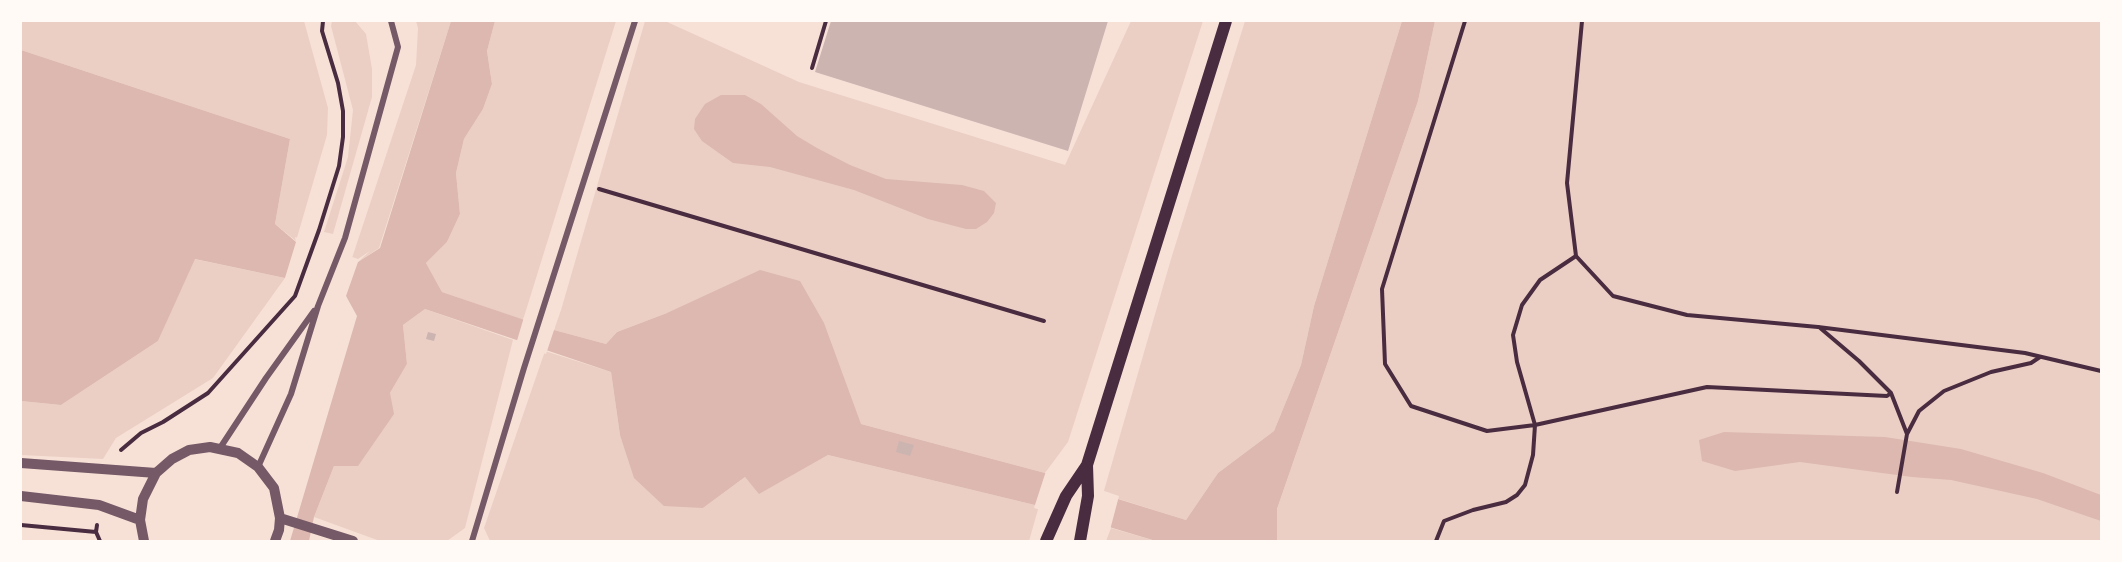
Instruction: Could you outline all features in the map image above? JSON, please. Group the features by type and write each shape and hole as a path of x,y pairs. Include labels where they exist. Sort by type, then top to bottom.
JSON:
{"main road":[{"path":"1046,540 1066,496 1087,465 1226,21"},
{"path":"1080,541 1088,496 1087,465"}],"street":[{"path":"258,467 291,394 318,306 345,238 398,47 391,21"},
{"path":"472,541 524,368 635,21"},
{"path":"220,448 266,378 318,306"},
{"path":"144,541 140,520 143,499 156,473 172,459 189,450 220,448 238,453 258,467 274,488 280,518 275,541"},
{"path":"21,463 156,473"},
{"path":"21,496 99,505 140,520"},
{"path":"280,518 353,541"}],"path":[{"path":"110,471 123,446 208,393 295,296 339,166 343,137 343,111 338,83 322,32 323,21"},
{"path":"812,68 826,21"},
{"path":"1465,21 1382,290 1385,364 1411,406 1487,431 1535,424 1707,387 1887,396 1891,393"},
{"path":"1582,21 1567,183 1576,256 1613,296 1687,315 1818,327 2042,357 2101,371"},
{"path":"584,184 1044,321"},
{"path":"1436,541 1444,521 1473,510 1506,502 1517,495 1525,485 1533,455 1535,424 1517,362 1514,334 1522,304 1540,280 1576,256"},
{"path":"1818,327 1859,361 1891,393 1907,434"},
{"path":"1897,492 1907,434 1919,411 1944,391 1991,372 2031,363 2042,357"},
{"path":"99,505 96,532 100,541"},
{"path":"21,525 96,532"}],"shaded area":[{"path":"21,21 304,21 328,108 327,135 296,241 275,224 290,139 21,50"},
{"path":"332,21 355,21 366,34 372,69 372,97 333,234 324,232 348,157 353,110 331,26"},
{"path":"416,21 451,21 379,248 358,262 352,258 416,65 418,28"},
{"path":"451,21 495,21 487,51 492,84 483,109 464,139 456,173 460,214 447,242 426,263 442,292 554,330 606,344 617,332 667,313 760,270 800,281 824,323 861,424 1045,473 1186,520 1218,473 1274,431 1301,365 1314,306 1402,21 1435,21 1418,101 1277,509 1277,541 1156,541 1039,506 828,455 759,494 745,477 703,508 664,506 634,478 620,435 611,372 425,309 403,325 407,364 390,393 394,414 358,466 334,466 314,517 309,541 290,541 357,316 346,296 285,278 195,259 158,341 61,405 21,401 21,50 290,139 275,224 296,242 358,262 380,248"},
{"path":"495,21 616,21 523,320 442,292 426,263 447,242 460,214 456,173 464,139 483,109 492,84 487,51"},
{"path":"645,21 665,21 799,82 1065,165 1131,21 1203,21 1068,442 1045,473 861,424 667,313 617,332 606,344 554,330"},
{"path":"1245,21 1402,21 1314,306 1301,365 1274,431 1218,473 1186,520 1103,494 1171,259"},
{"path":"1435,21 2101,21 2101,541 1266,541 1418,101"},
{"path":"721,95 745,95 761,104 797,136 817,148 850,165 886,179 962,185 984,191 996,203 994,213 987,222 976,229 966,229 928,219 854,190 770,167 733,163 702,141 694,129 695,119 705,104"},
{"path":"194,259 285,278 213,378 116,438 103,459 21,455 21,401 61,405 158,341"},
{"path":"425,309 513,340 465,528 447,541 380,541 314,517 334,466 390,393 407,364 403,325"},
{"path":"545,351 611,372 620,435 703,508 745,477 760,493 828,455 1039,506 1029,541 490,541 484,528"},
{"path":"1724,432 1885,437 1961,449 2043,473 2101,495 2101,521 2037,499 1951,480 1800,462 1735,471 1702,461 1699,440"},
{"path":"1111,528 1156,541 1106,541"}],"pier":[{"path":"295,237 358,259 370,251 358,262 346,296 348,305 344,298 284,281 296,242"},
{"path":"524,317 555,327 546,354 516,344"},
{"path":"1046,471 1119,496 1110,530 1034,508"}],"building":[{"path":"831,21 1108,21 1068,151 815,72"},
{"path":"428,332 436,334 434,341 426,339"},
{"path":"899,441 914,445 910,456 896,452"}]}
